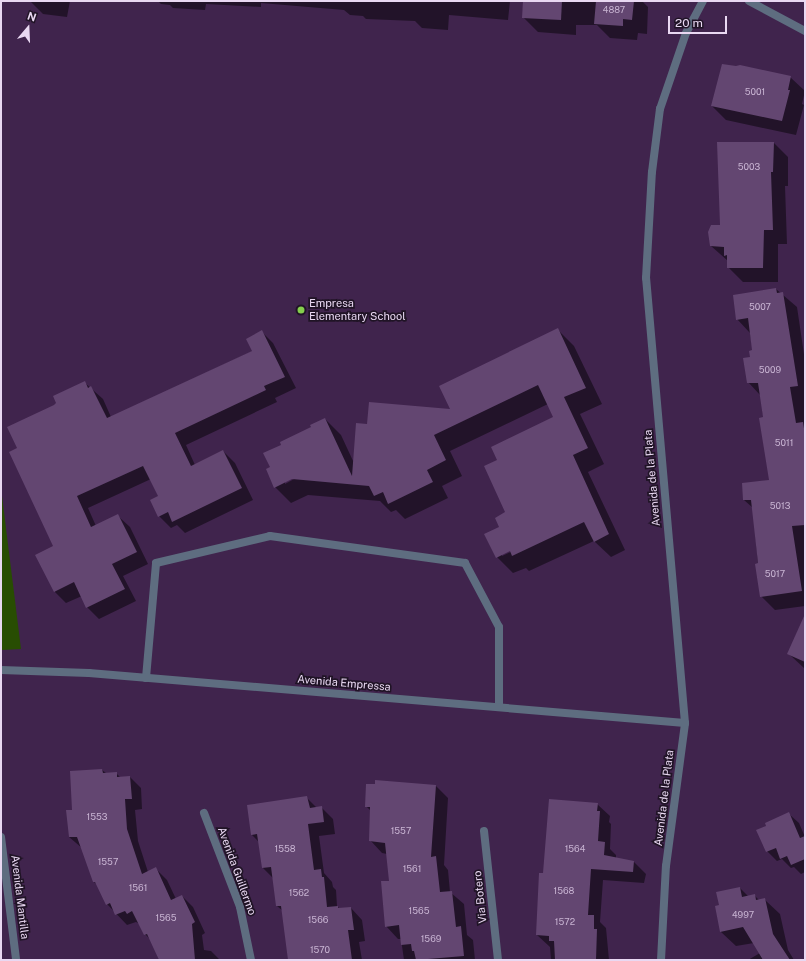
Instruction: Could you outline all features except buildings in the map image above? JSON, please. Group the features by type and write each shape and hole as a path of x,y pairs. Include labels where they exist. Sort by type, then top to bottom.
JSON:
{"street":[{"name":"Avenida de la Plata","path":"661,960 666,866 685,723 646,278 652,172 660,109 686,33 703,1"},
{"path":"749,1 805,32"},
{"path":"146,678 156,563 270,536 465,563 499,627 499,707"},
{"name":"Avenida Empressa","path":"1,670 89,673 685,723"},
{"name":"Avenida Guillermo","path":"204,813 240,907 251,960"},
{"name":"Via Botero","path":"484,831 498,960"},
{"name":"Avenida Mantilla","path":"1,837 16,960"}],"green space":[{"path":"1,488 21,649 1,650"}],"place":[{"name":"Empresa Elementary School","path":"301,310"}]}
